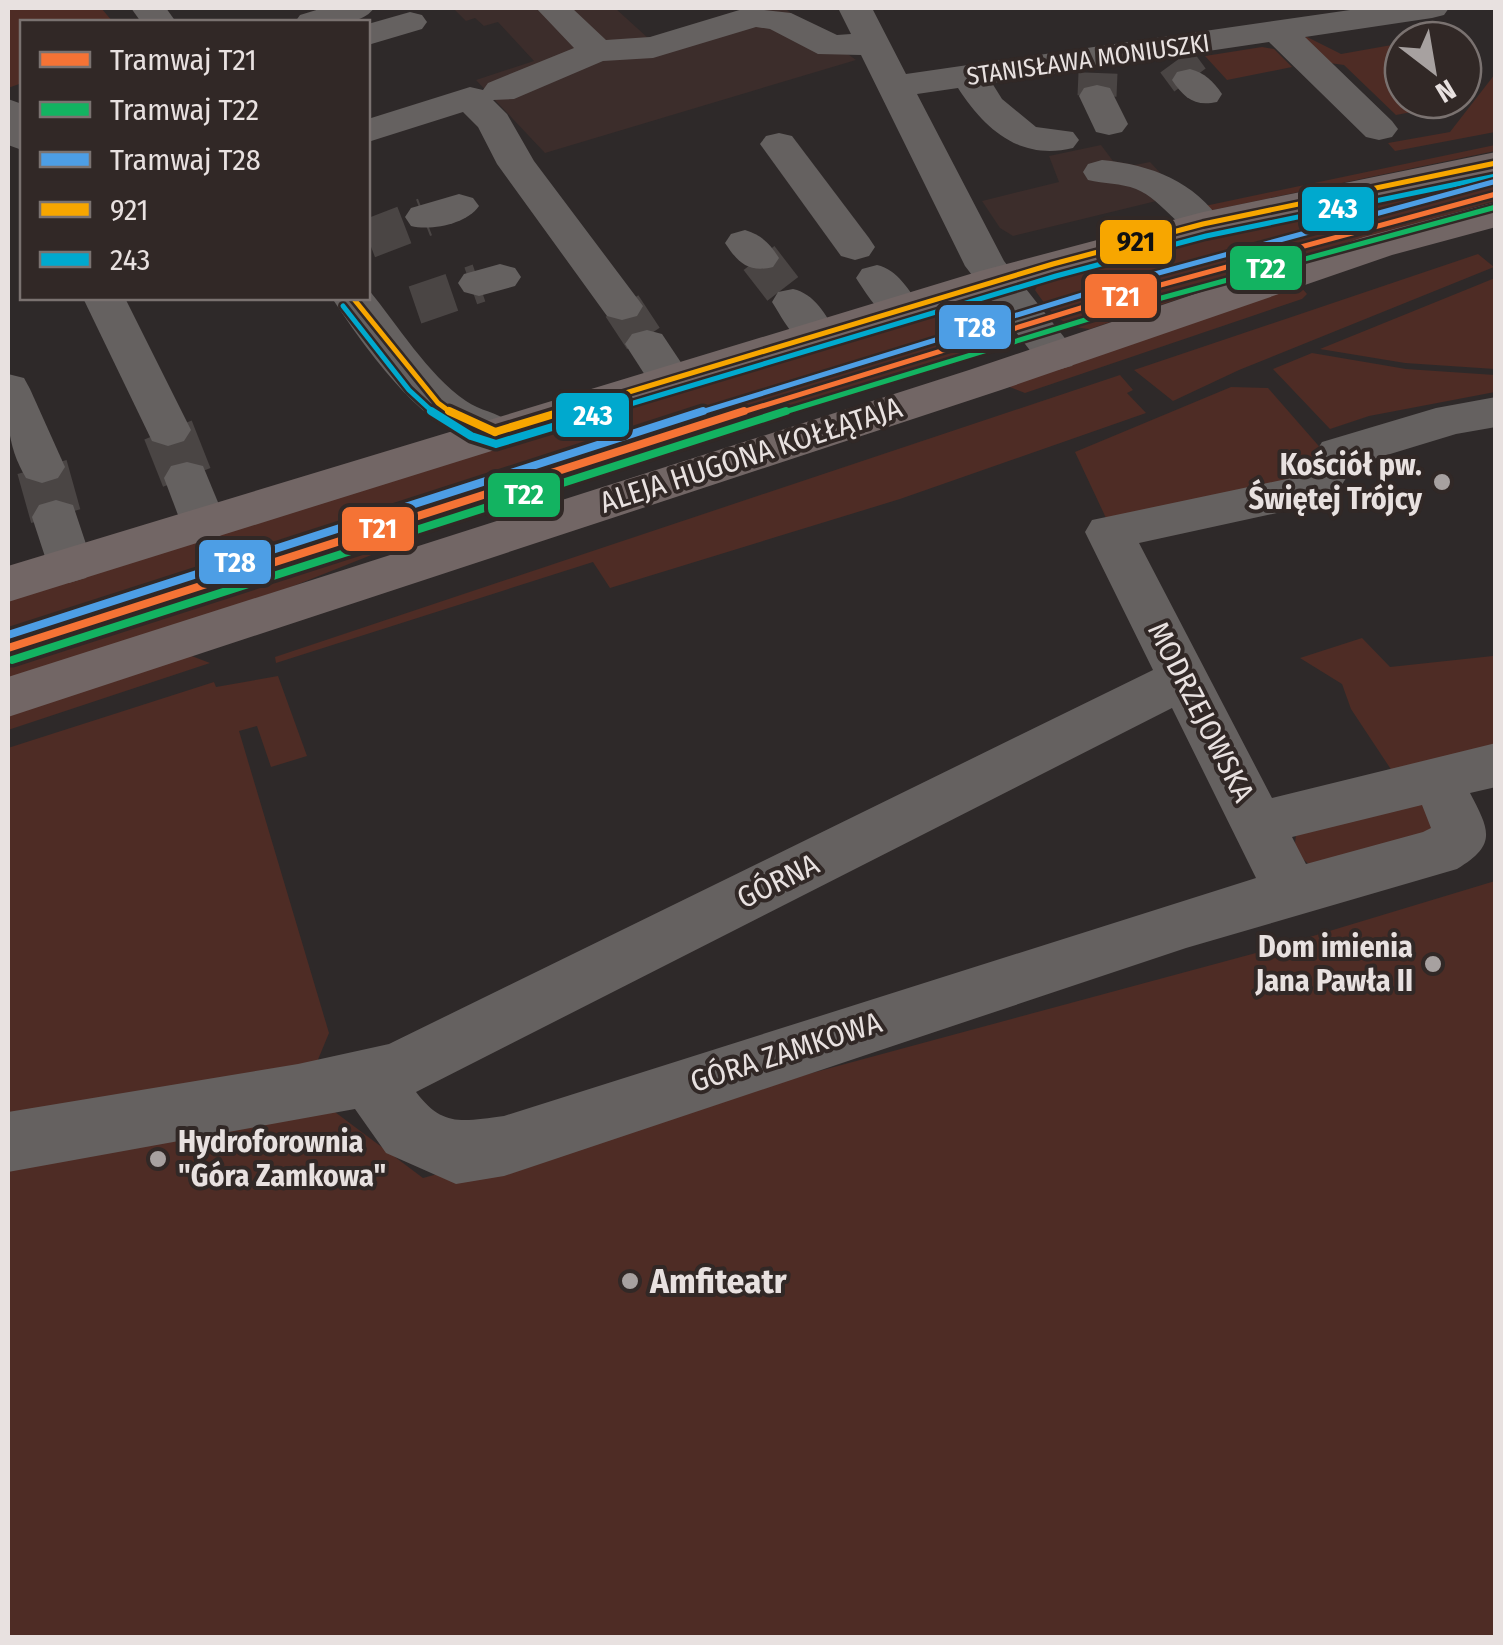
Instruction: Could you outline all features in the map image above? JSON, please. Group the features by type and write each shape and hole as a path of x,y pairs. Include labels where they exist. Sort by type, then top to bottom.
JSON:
{"main road":[{"path":"8,584 495,432 658,361 805,318 877,278 996,280 1203,224 1496,163"},
{"name":"ALEJA HUGONA KOŁŁĄTAJA","path":"8,697 1057,356 1378,246 1496,214"}],"street":[{"path":"318,20 356,8"},
{"path":"552,8 597,51"},
{"path":"855,8 996,280 1057,356"},
{"path":"1208,8 1239,38"},
{"name":"STANISŁAWA MONIUSZKI","path":"898,86 969,76 1098,88 1184,71 1239,38 1359,13 1432,8"},
{"path":"370,130 486,94 597,51 653,47 754,16 779,20 831,46 876,44"},
{"path":"370,34 410,22"},
{"path":"1279,32 1379,129"},
{"path":"969,76 988,106 1026,138 1060,140"},
{"path":"486,94 494,122 516,164 622,306"},
{"path":"8,110 20,135"},
{"path":"779,144 877,278"},
{"path":"1102,172 1123,173 1166,186 1203,224"},
{"path":"105,300 168,430"},
{"path":"361,309 415,305"},
{"path":"361,309 438,403 459,418 495,432"},
{"path":"8,389 42,466"},
{"name":"MODRZEJOWSKA","path":"1292,891 1109,532 1316,489 1338,453 1384,444 1470,414 1496,412"},
{"path":"187,478 203,524"},
{"path":"56,517 69,565"},
{"name":"GÓRNA","path":"368,1078 397,1071 1185,678"},
{"path":"1258,826 1299,812 1496,765"},
{"name":"GÓRA ZAMKOWA","path":"368,1078 408,1132 456,1153 504,1146 1292,891 1437,852 1460,839 1457,821 1436,779"},
{"path":"8,1142 112,1127 368,1078"}],"shaded area":[{"path":"8,8 101,8 111,20 20,20 20,84 8,88"},
{"path":"453,8 615,8 648,38 754,8 784,8 856,60 545,153 476,80 534,61 498,22 484,26 475,18 466,21"},
{"path":"1303,38 1341,54 1383,47 1383,102 1344,65 1315,61"},
{"path":"1262,47 1274,49 1292,67 1227,80 1205,56"},
{"path":"1495,74 1495,132 1395,151 1388,143 1450,132 1459,120 1483,120 1483,89"},
{"path":"1101,145 1113,161 1135,165 1150,162 1181,195 1013,236 1000,228 982,201 1059,182 1049,156"},
{"path":"1495,145 1495,151 1213,210 1200,207"},
{"path":"1495,173 1495,201 1298,258 1090,329 1058,317 1035,290 1048,277 1224,231"},
{"path":"1478,254 1494,267 1239,370 1173,401 1134,370"},
{"path":"1495,278 1495,369 1405,363 1320,349"},
{"path":"1300,286 1307,294 1302,299 1025,393 1007,386"},
{"path":"967,302 986,309 1000,321 1009,332 1004,342 477,513 291,587 8,679 8,599"},
{"path":"1312,353 1406,369 1495,375 1495,392 1369,416 1330,429 1273,369"},
{"path":"1120,375 1133,390 1127,393 1146,413 900,499 610,588 593,562 276,663 275,657"},
{"path":"1231,387 1268,388 1324,452 1300,477 1106,518 1075,452"},
{"path":"1362,638 1390,667 1493,656 1495,753 1396,777 1351,709 1342,684 1300,658"},
{"path":"189,655 210,663 8,730 8,715"},
{"path":"278,676 307,756 271,767 257,726 239,731 329,1033 317,1062 247,1080 8,1122 8,748 214,682 216,687"},
{"path":"1423,800 1443,829 1313,868 1294,851 1296,835"},
{"path":"1495,881 1495,1637 8,1638 8,1157 331,1109 423,1178 1267,950"}],"tunnel":[{"path":"1176,61 1190,80"},
{"path":"1097,96 1098,73"},
{"path":"370,238 425,217"},
{"path":"759,258 793,302"},
{"path":"415,305 479,283"},
{"path":"622,306 647,344"},
{"path":"168,430 187,478"},
{"path":"42,467 56,517"}],"tram line":[{"name":"T28","path":"8,635 932,340 1305,231 1493,182"},
{"name":"T21","path":"8,648 934,352 1120,296 1496,194"},
{"name":"T22","path":"12,660 935,365 1308,256 1496,207"}],"transit line":[{"name":"921","path":"495,432 1053,264 1203,224 1496,163"},
{"name":"243","path":"343,306 409,390 428,408 448,424 496,444 1056,276 1206,236 1496,176"},
{"name":"921","path":"355,300 438,403 459,418 495,432"}],"place":[{"name":"Kościół pw. Świętej Trójcy","path":"1442,482"},
{"name":"Dom imienia Jana Pawła II","path":"1433,964"},
{"name":"Hydroforownia \"Góra Zamkowa\"","path":"158,1159"},
{"name":"Amfiteatr","path":"630,1281"}]}
